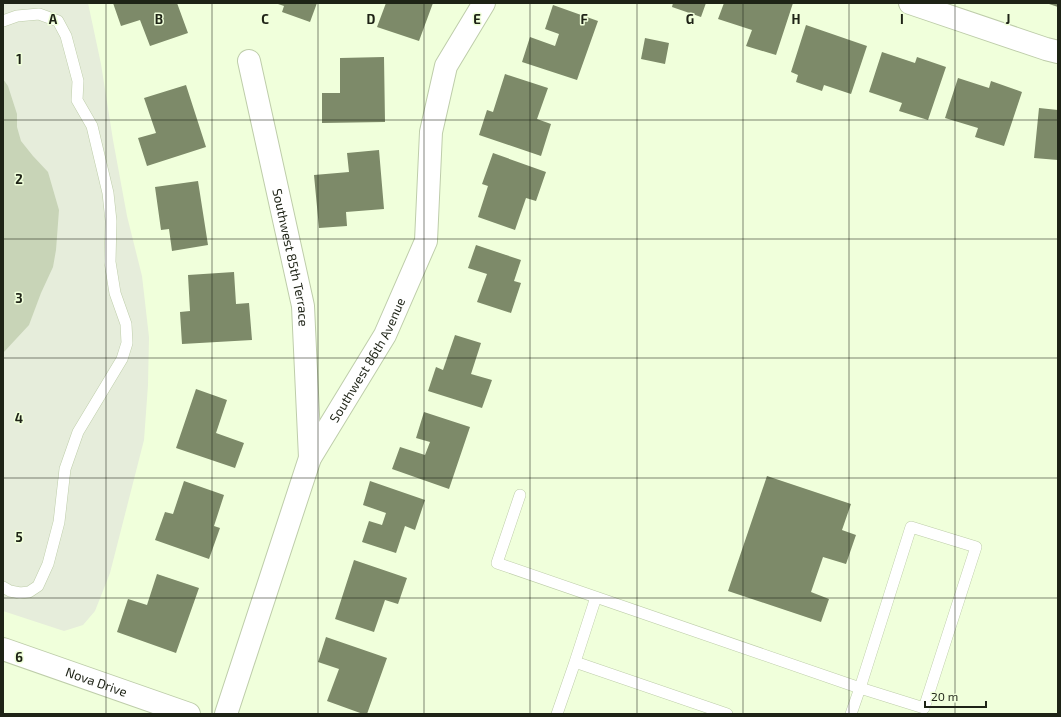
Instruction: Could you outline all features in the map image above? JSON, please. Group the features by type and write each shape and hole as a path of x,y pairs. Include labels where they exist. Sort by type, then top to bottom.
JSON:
{"street":[{"name":"Southwest 86th Avenue","path":"226,714 310,458 385,335 426,241 431,132 446,66 484,3"},
{"path":"910,3 1058,52"},
{"name":"Southwest 85th Terrace","path":"249,61 303,306 310,458"},
{"name":"Nova Drive","path":"3,649 189,714"}],"lane":[{"path":"3,21 17,16 39,14 58,21 66,36 78,81 77,100 92,126 108,193 111,221 110,262 115,293 126,324 127,343 122,359 78,432 65,469 60,522 48,564 38,586 30,592 20,593 10,591 3,587"},
{"path":"520,495 497,563 860,688 924,708 976,547 910,527 860,688 851,714"},
{"path":"557,714 596,597"},
{"path":"575,662 727,714"}],"shaded area":[{"path":"3,3 88,3 101,64 127,216 142,276 149,337 148,385 144,440 110,573 95,611 83,625 64,631 3,611"},
{"path":"3,79 8,86 17,114 17,127 21,141 48,172 59,210 56,250 53,267 29,325 3,353"}],"building":[{"path":"113,3 177,3 188,33 150,46 140,20 121,26"},
{"path":"275,3 317,3 310,22 282,12 284,6"},
{"path":"386,3 433,3 419,41 377,27"},
{"path":"673,3 706,3 701,17 672,7"},
{"path":"724,3 793,3 776,55 746,46 752,30 718,19"},
{"path":"1046,3 1058,3 1058,7"},
{"path":"553,5 598,21 577,80 522,62 530,37 555,46 559,34 545,29"},
{"path":"806,25 867,46 851,94 824,85 822,91 796,82 798,75 791,72"},
{"path":"645,38 669,43 665,64 641,59"},
{"path":"882,52 915,63 917,57 946,67 928,120 899,111 902,103 869,92"},
{"path":"384,57 385,122 322,123 322,93 340,93 340,58"},
{"path":"505,74 548,88 537,119 551,124 541,156 479,135 487,110 493,112"},
{"path":"958,78 989,88 991,81 1022,92 1004,146 975,137 978,128 945,118"},
{"path":"186,85 206,147 147,166 138,138 156,133 144,98"},
{"path":"1039,108 1058,110 1058,160 1034,158"},
{"path":"379,150 384,209 346,212 347,226 319,228 314,175 349,172 347,153"},
{"path":"493,153 546,172 536,201 526,198 515,230 478,217 488,186 482,184"},
{"path":"198,181 208,245 172,251 169,229 161,230 155,187"},
{"path":"476,245 521,260 514,281 521,283 511,313 477,302 487,274 468,268"},
{"path":"234,272 236,304 249,303 252,340 182,344 180,312 190,311 188,275"},
{"path":"455,335 481,343 471,374 492,380 482,408 428,391 436,367 443,370"},
{"path":"196,389 227,400 216,433 244,443 235,468 176,448"},
{"path":"424,412 470,427 449,489 392,469 400,447 425,455 430,442 416,438"},
{"path":"767,476 851,504 842,530 856,535 846,564 823,557 811,592 829,599 821,622 728,591"},
{"path":"184,481 224,495 214,526 220,528 209,559 155,540 165,512 173,514"},
{"path":"370,481 425,500 415,530 405,526 396,553 362,542 369,521 382,525 386,513 363,505"},
{"path":"354,560 407,578 398,604 385,600 374,632 335,619"},
{"path":"157,574 199,588 176,653 117,632 128,599 147,605"},
{"path":"326,637 387,658 367,714 363,714 327,701 339,669 318,662"}]}
